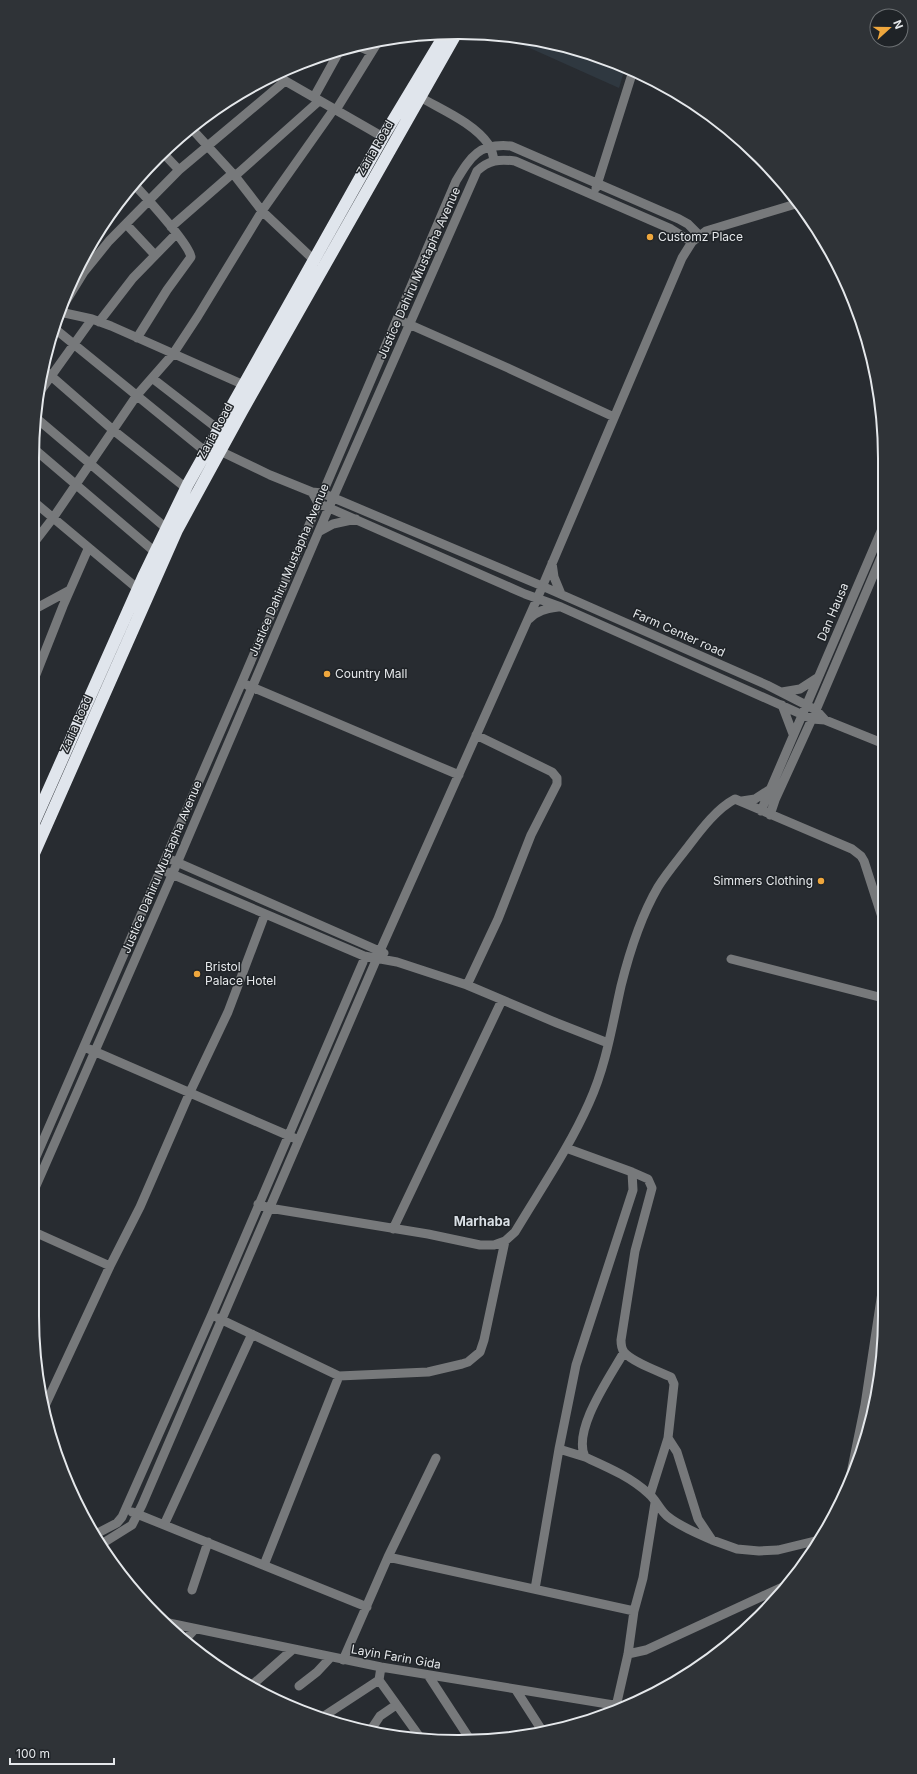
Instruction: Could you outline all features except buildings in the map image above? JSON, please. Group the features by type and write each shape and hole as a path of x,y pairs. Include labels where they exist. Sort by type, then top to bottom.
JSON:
{"highway":[{"name":"Zaria Road","path":"39,842 170,547 220,451 453,39"},
{"name":"Zaria Road","path":"39,808 166,528 186,488 383,137 442,40"}],"street":[{"path":"39,537 54,518 137,395 172,354 198,316 262,211 335,109 374,48"},
{"path":"366,50 371,52"},
{"path":"46,383 74,344 133,278 156,255 174,231 317,99 337,57"},
{"path":"593,195 631,76"},
{"path":"280,79 383,137"},
{"path":"79,281 109,240 180,170 285,81"},
{"path":"420,97 477,132 490,146 494,160 514,162 671,229 692,242"},
{"path":"195,132 234,174 262,211 314,260"},
{"path":"39,1150 242,682 456,181 467,163 477,152 490,146 496,144 511,146 598,182 679,219 688,224 699,235"},
{"path":"167,157 180,170"},
{"name":"Justice Dahiru Mustapha Avenue","path":"39,1180 172,875 333,498 477,171 484,165 494,160"},
{"path":"137,338 167,290 191,257 174,231 138,189"},
{"path":"105,1542 132,1525 138,1514 378,955 459,775 525,622 537,599 552,560 682,258 692,242 706,231 792,205"},
{"path":"126,224 156,255"},
{"path":"65,313 95,320 244,385"},
{"path":"397,319 614,417"},
{"path":"59,332 206,452"},
{"path":"48,373 114,430 186,488"},
{"path":"152,378 218,429"},
{"path":"41,422 166,528"},
{"name":"Farm Center road","path":"220,451 270,475 312,492 322,493 561,594 782,692 816,710 825,720"},
{"path":"39,453 155,552"},
{"path":"312,492 318,503 537,599 561,607 812,719 825,720 878,741"},
{"path":"39,507 88,549 138,589"},
{"path":"320,531 332,524 356,519"},
{"name":"Dan Hausa","path":"761,811 878,538"},
{"path":"39,667 88,549"},
{"path":"552,560 554,576 561,594"},
{"name":"Dan Hausa","path":"770,815 775,800 816,710 878,564"},
{"path":"39,607 70,590"},
{"path":"525,622 536,612 561,607"},
{"path":"782,692 800,689 818,677"},
{"path":"242,682 252,688 459,775"},
{"path":"782,705 793,734"},
{"path":"467,985 498,919 531,835 557,784 557,778 552,772 476,735"},
{"path":"742,801 755,799 769,790"},
{"path":"258,1204 269,1208 480,1245 494,1245 505,1241 515,1232 566,1148 589,1103 601,1073 621,985 635,941 645,913 658,887 699,832 728,803 735,799 852,849 861,856 869,872 878,903"},
{"path":"166,857 378,955 467,985 608,1043"},
{"path":"160,869 364,956 378,955"},
{"path":"48,1400 110,1266 140,1207 190,1092 228,1012 265,914"},
{"path":"731,959 878,997"},
{"path":"99,1532 117,1523 125,1509 212,1314 363,962"},
{"path":"393,1229 502,1000"},
{"path":"84,1046 299,1140"},
{"path":"566,1148 648,1179 652,1188 635,1252 621,1340 624,1352 583,1429 581,1444 585,1457"},
{"path":"535,1589 559,1449 576,1365 633,1190 632,1172"},
{"path":"39,1234 110,1266"},
{"path":"212,1314 339,1376 428,1372 462,1364 474,1358 480,1352 484,1340 505,1241"},
{"path":"855,1453 878,1317"},
{"path":"164,1525 252,1334"},
{"path":"624,1352 673,1380 674,1384 668,1438 650,1495"},
{"path":"264,1565 339,1376"},
{"path":"668,1438 677,1452 701,1526 712,1540"},
{"path":"559,1449 585,1457 615,1470 650,1495 667,1516 688,1529 737,1550 778,1550 811,1542"},
{"path":"343,1660 388,1557 436,1458"},
{"path":"616,1704 628,1654 634,1611 643,1578 655,1503"},
{"path":"125,1509 367,1607"},
{"path":"192,1590 208,1542"},
{"path":"388,1557 634,1611"},
{"path":"628,1654 646,1650 775,1590"},
{"name":"Layin Farin Gida","path":"175,1625 343,1660 607,1708"},
{"path":"188,1636 195,1629"},
{"path":"255,1682 292,1650"},
{"path":"299,1686 318,1672 331,1657"},
{"path":"381,1667 379,1680 416,1732"},
{"path":"428,1675 467,1735"},
{"path":"327,1714 379,1680"},
{"path":"516,1690 540,1727"},
{"path":"373,1726 380,1716 396,1705"}],"shaded area":[{"path":"521,44 567,53 624,73 619,88"}],"place":[{"name":"Customz Place","path":"650,237"},
{"name":"Country Mall","path":"327,674"},
{"name":"Simmers Clothing","path":"821,881"},
{"name":"Bristol Palace Hotel","path":"197,974"}],"district":[{"name":"Marhaba","path":"482,1221"}]}
